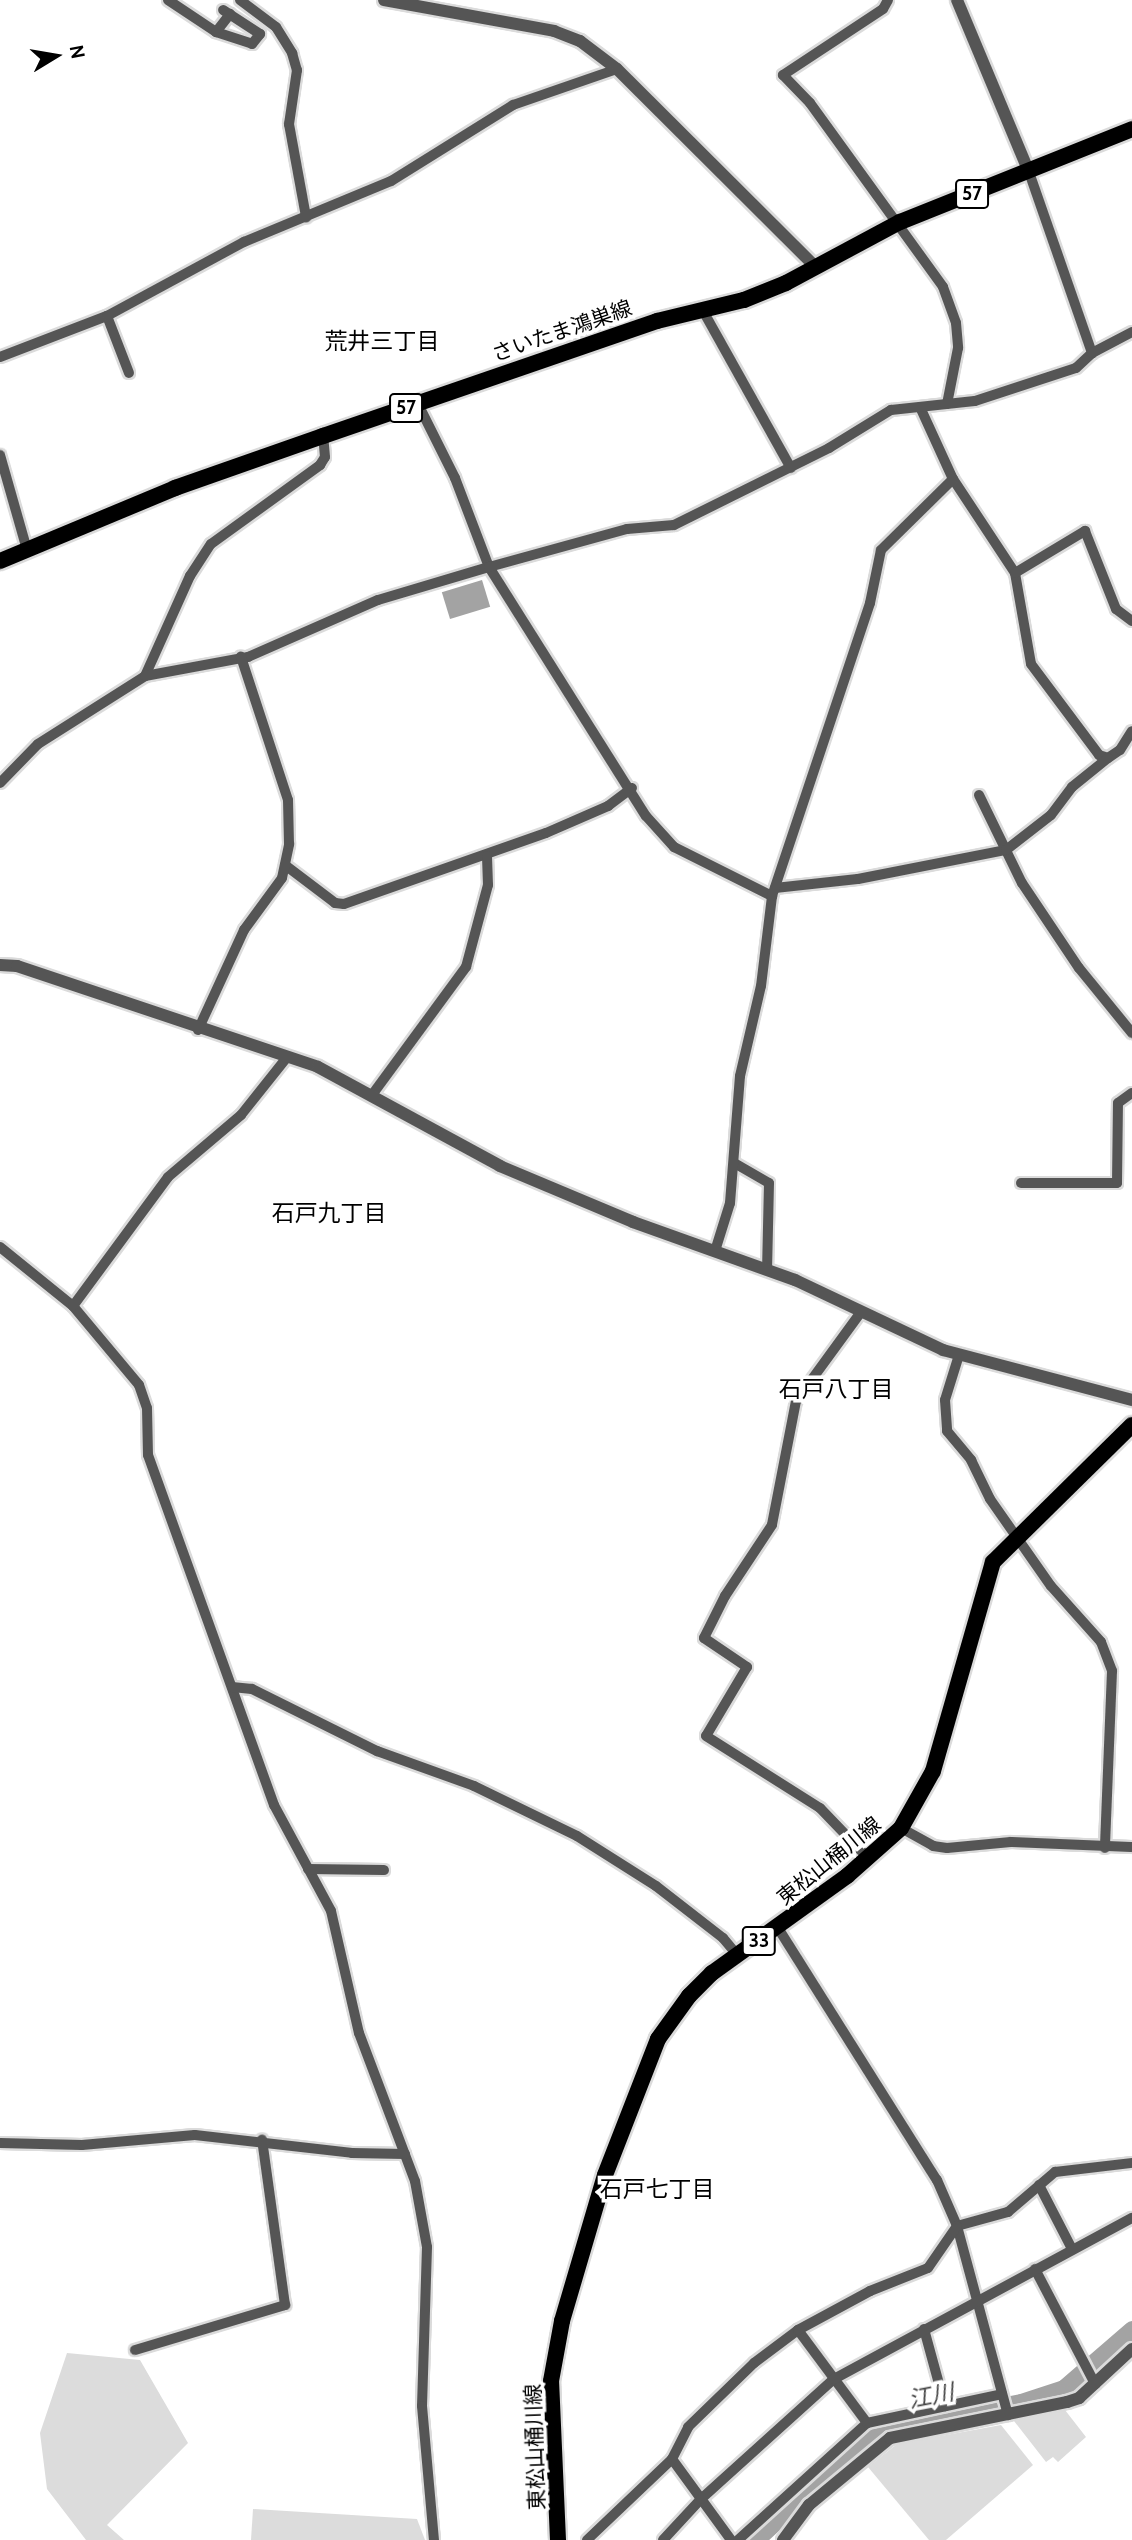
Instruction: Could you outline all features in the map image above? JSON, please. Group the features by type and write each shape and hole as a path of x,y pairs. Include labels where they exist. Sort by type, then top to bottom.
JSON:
{"main road":[{"name":"さいたま鴻巣線","path":"0,561 26,547 323,436 702,309 744,300 900,222 1132,129"},
{"name":"東松山桶川線","path":"558,2540 551,2381 562,2321 605,2175 658,2039 689,1996 738,1956 869,1859 901,1828 933,1771 982,1590 993,1562 1016,1535 1132,1425"}],"street":[{"path":"168,0 216,32 252,44 260,34 226,12 216,32"},
{"path":"240,0 276,27 292,53 297,70 289,124 306,217"},
{"path":"384,0 405,1 554,31 580,41 617,69 815,266"},
{"path":"888,0 883,9 782,75 810,103 842,152 900,222 943,287 956,323 958,348 947,404"},
{"path":"957,0 1029,172 1092,353"},
{"path":"0,357 107,316 244,242 391,181 513,105 617,69"},
{"path":"702,309 790,468"},
{"path":"107,316 129,373"},
{"path":"0,783 38,744 145,676 241,657 378,600 489,566 627,529 674,526 790,468 891,410 975,401 1076,368 1092,353 1132,332"},
{"path":"418,404 455,478 489,566 632,788 646,816 674,847 774,892 1006,850 1051,815 1072,787 1120,750 1132,731"},
{"path":"919,407 953,479 1015,573 1031,664 1092,746 1108,758"},
{"path":"145,676 190,576 211,544 320,465 325,457 323,436"},
{"path":"0,455 26,547"},
{"path":"715,1251 736,1164 740,1076 761,986 774,892 870,603 881,550 953,479"},
{"path":"1015,573 1085,531 1116,609 1132,621"},
{"path":"198,1030 244,930 282,878 285,865 288,800 241,657"},
{"path":"285,865 335,903 344,904 486,856 608,806 632,788"},
{"path":"979,795 1022,883 1079,968 1132,1033"},
{"path":"372,1096 466,967 488,885 486,856"},
{"path":"0,965 73,984 198,1030 288,1056 351,1082 500,1166 767,1269 959,1355 1132,1400"},
{"path":"73,1306 168,1177 241,1115 288,1056"},
{"path":"1021,1183 1117,1182 1118,1103 1132,1093"},
{"path":"736,1164 769,1183 767,1269"},
{"path":"0,1247 73,1306 139,1385 147,1408 148,1455 274,1805 331,1911 359,2033 405,2154 427,2247 422,2406 434,2540"},
{"path":"861,1312 796,1401 772,1525 725,1596 704,1638 747,1667 706,1736 820,1808 869,1859"},
{"path":"959,1355 945,1400 947,1431 971,1460 990,1499 1051,1586 1101,1642 1112,1671 1105,1848"},
{"path":"232,1687 252,1689 377,1751 474,1786 578,1836 656,1886 723,1938 738,1956"},
{"path":"901,1828 933,1846 947,1848 1011,1842 1105,1848 1132,1847"},
{"path":"308,1869 384,1870"},
{"path":"778,1928 910,2133 957,2226 1008,2414"},
{"path":"0,2143 82,2145 195,2135 262,2140 352,2153 405,2154"},
{"path":"135,2350 285,2305 262,2140"},
{"path":"587,2540 672,2459 696,2419 754,2363 798,2330 870,2291 928,2268 957,2226 1008,2212 1055,2172 1132,2164"},
{"path":"1039,2185 1072,2249"},
{"path":"663,2540 701,2499 834,2379 1132,2218"},
{"path":"1035,2269 1095,2384"},
{"path":"924,2329 945,2406"},
{"path":"798,2330 867,2423"},
{"path":"783,2540 809,2505 890,2438 1067,2402 1095,2384 1132,2349"},
{"path":"738,2540 867,2423 1002,2394"},
{"path":"672,2459 731,2540"}],"shaded area":[{"path":"482,580 490,607 450,619 442,592"},
{"path":"67,2353 140,2360 188,2443 107,2525 124,2540 86,2540 47,2489 40,2433"},
{"path":"1065,2410 1086,2437 1058,2462 1053,2457 1046,2462 1014,2421"},
{"path":"1001,2425 1033,2465 946,2540 929,2540 868,2467 897,2444"},
{"path":"253,2509 417,2519 425,2540 251,2540"}],"waterway":[{"name":"江川","path":"754,2540 857,2446 886,2430 1021,2403 1064,2389 1132,2330"}],"district":[{"name":"荒井三丁目","path":"382,341"},
{"name":"石戸九丁目","path":"329,1213"},
{"name":"石戸八丁目","path":"836,1389"},
{"name":"石戸七丁目","path":"657,2189"}]}
